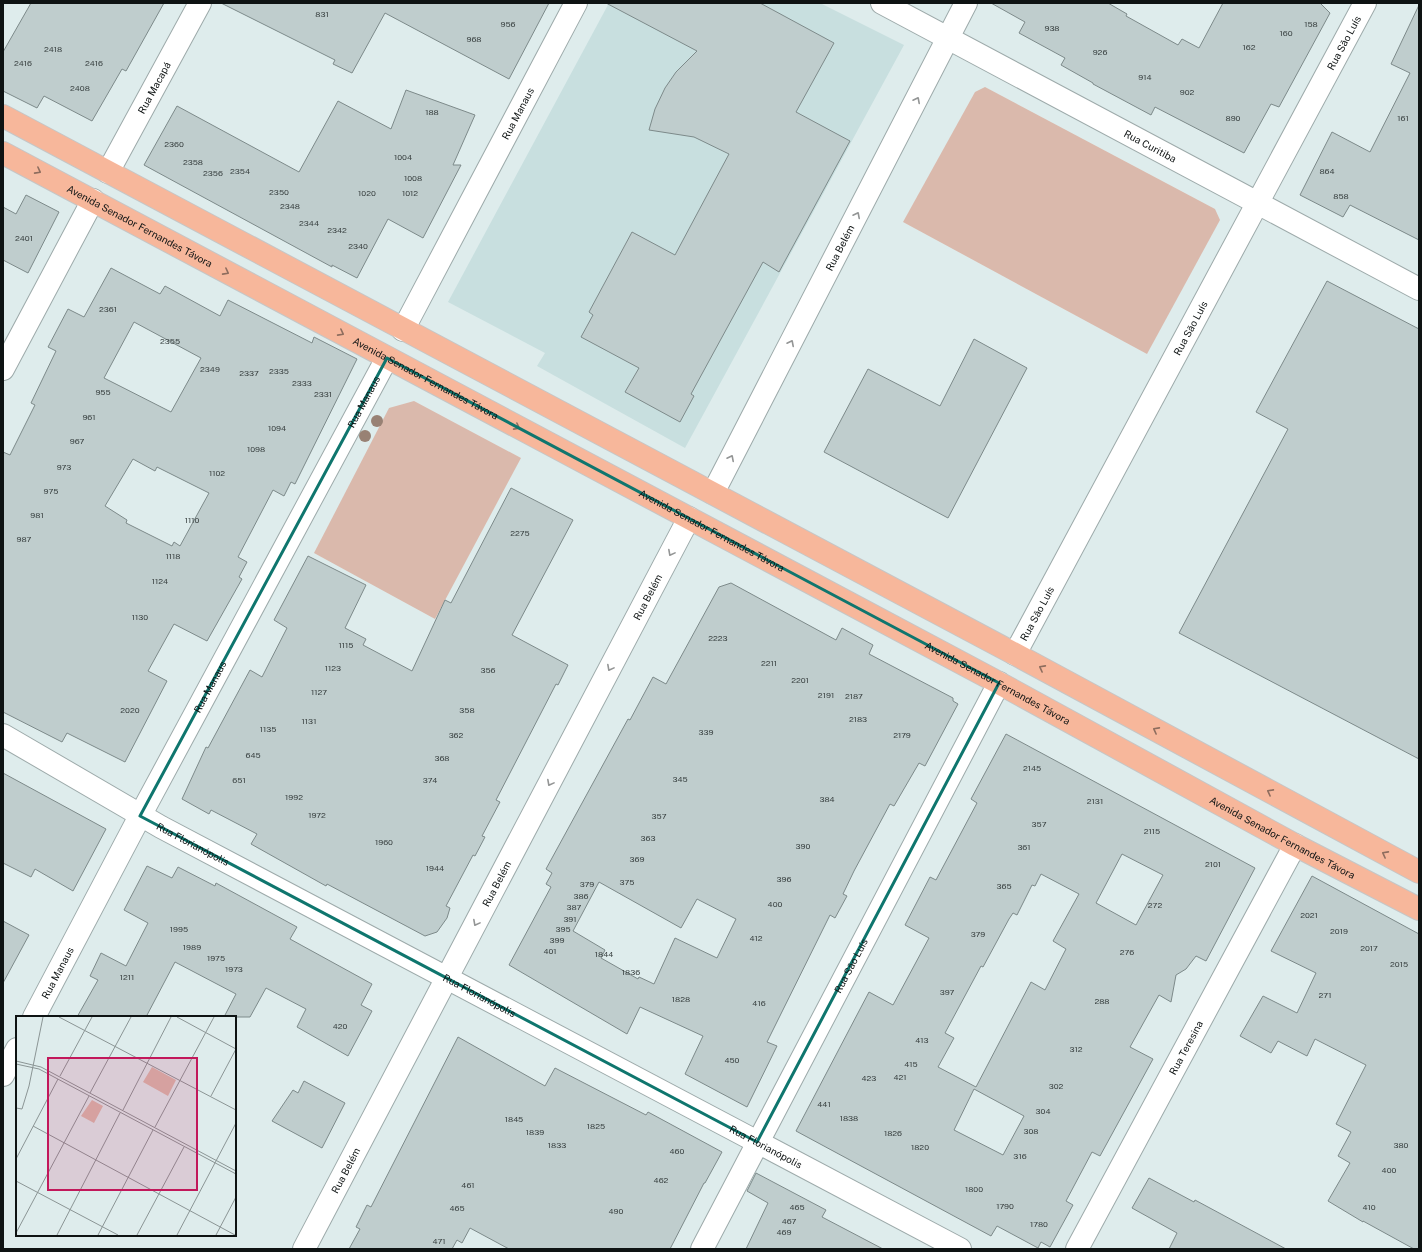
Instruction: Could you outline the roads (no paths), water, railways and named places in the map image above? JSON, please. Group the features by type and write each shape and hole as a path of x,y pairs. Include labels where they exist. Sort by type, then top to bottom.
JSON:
{"main road":[{"path":"3,116 1015,654 1419,872"},
{"name":"Avenida Senador Fernandes Távora","path":"3,153 999,683 1295,845 1419,909"}],"street":[{"name":"Rua Macapá","path":"108,172 200,3"},
{"name":"Rua Manaus","path":"403,330 576,3"},
{"name":"Rua Curitiba","path":"882,3 1419,289"},
{"name":"Rua Belém","path":"713,493 966,3"},
{"name":"Rua São Luís","path":"1015,654 1365,3"},
{"path":"3,369 93,200"},
{"name":"Rua Manaus","path":"35,1016 140,816 387,358"},
{"name":"Rua Belém","path":"304,1249 689,518"},
{"name":"Rua São Luís","path":"702,1249 999,683"},
{"name":"Rua Florianópolis","path":"3,735 140,816 960,1249"},
{"name":"Rua Teresina","path":"1077,1249 1295,845"},
{"path":"3,1075 16,1051"}]}
